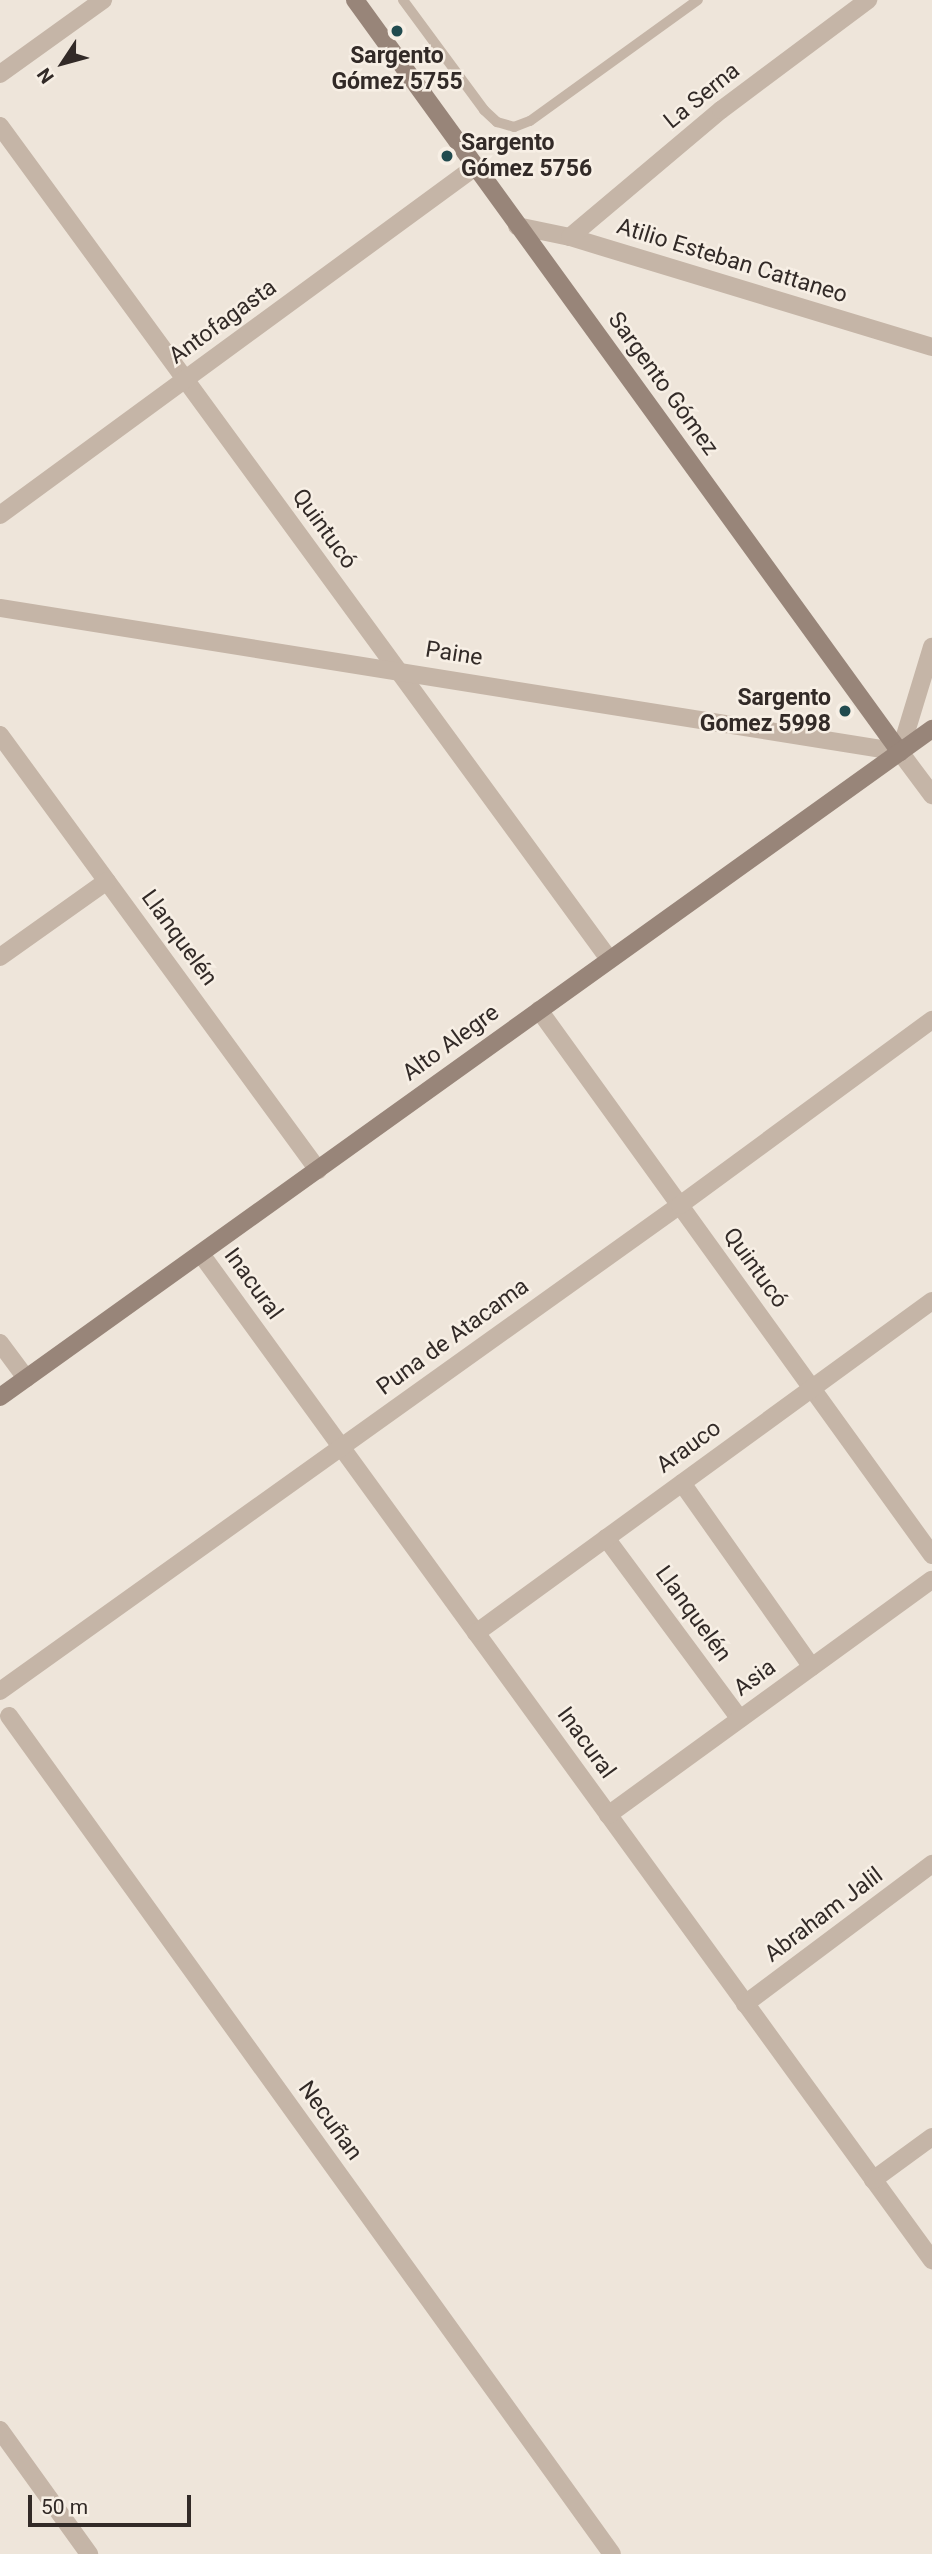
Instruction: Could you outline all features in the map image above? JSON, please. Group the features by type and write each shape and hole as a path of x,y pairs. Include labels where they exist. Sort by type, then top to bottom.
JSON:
{"main road":[{"name":"Sargento Gómez","path":"355,0 900,752"},
{"name":"Alto Alegre","path":"0,1397 932,729"}],"street":[{"path":"0,74 103,0"},
{"name":"La Serna","path":"570,237 721,110 868,0"},
{"name":"Quintucó","path":"0,126 610,959"},
{"name":"Antofagasta","path":"0,515 475,167"},
{"name":"Atilio Esteban Cattaneo","path":"517,226 570,237 932,347"},
{"name":"Paine","path":"0,608 396,669 900,752"},
{"path":"900,752 932,647"},
{"name":"Llanquelén","path":"0,735 318,1170"},
{"name":"Sargento Gómez","path":"900,752 932,795"},
{"path":"0,957 107,881"},
{"name":"Quintucó","path":"539,1010 932,1555"},
{"name":"Puna de Atacama","path":"0,1691 680,1205 932,1020"},
{"name":"Inacural","path":"201,1254 932,2260"},
{"name":"Arauco","path":"476,1633 932,1301"},
{"path":"0,1343 26,1378"},
{"path":"682,1483 812,1667"},
{"name":"Llanquelén","path":"606,1538 740,1719"},
{"name":"Asia","path":"608,1815 932,1580"},
{"name":"Necuñan","path":"9,1716 612,2554"},
{"name":"Abraham Jalil","path":"745,2004 932,1864"},
{"path":"873,2180 932,2137"},
{"path":"0,2430 89,2554"}],"lane":[{"path":"403,0 484,110 497,122 514,127 530,121 698,0"}],"place":[{"name":"Sargento Gómez 5755","path":"397,31"},
{"name":"Sargento Gómez 5756","path":"447,156"},
{"name":"Sargento Gomez 5998","path":"845,711"}]}
